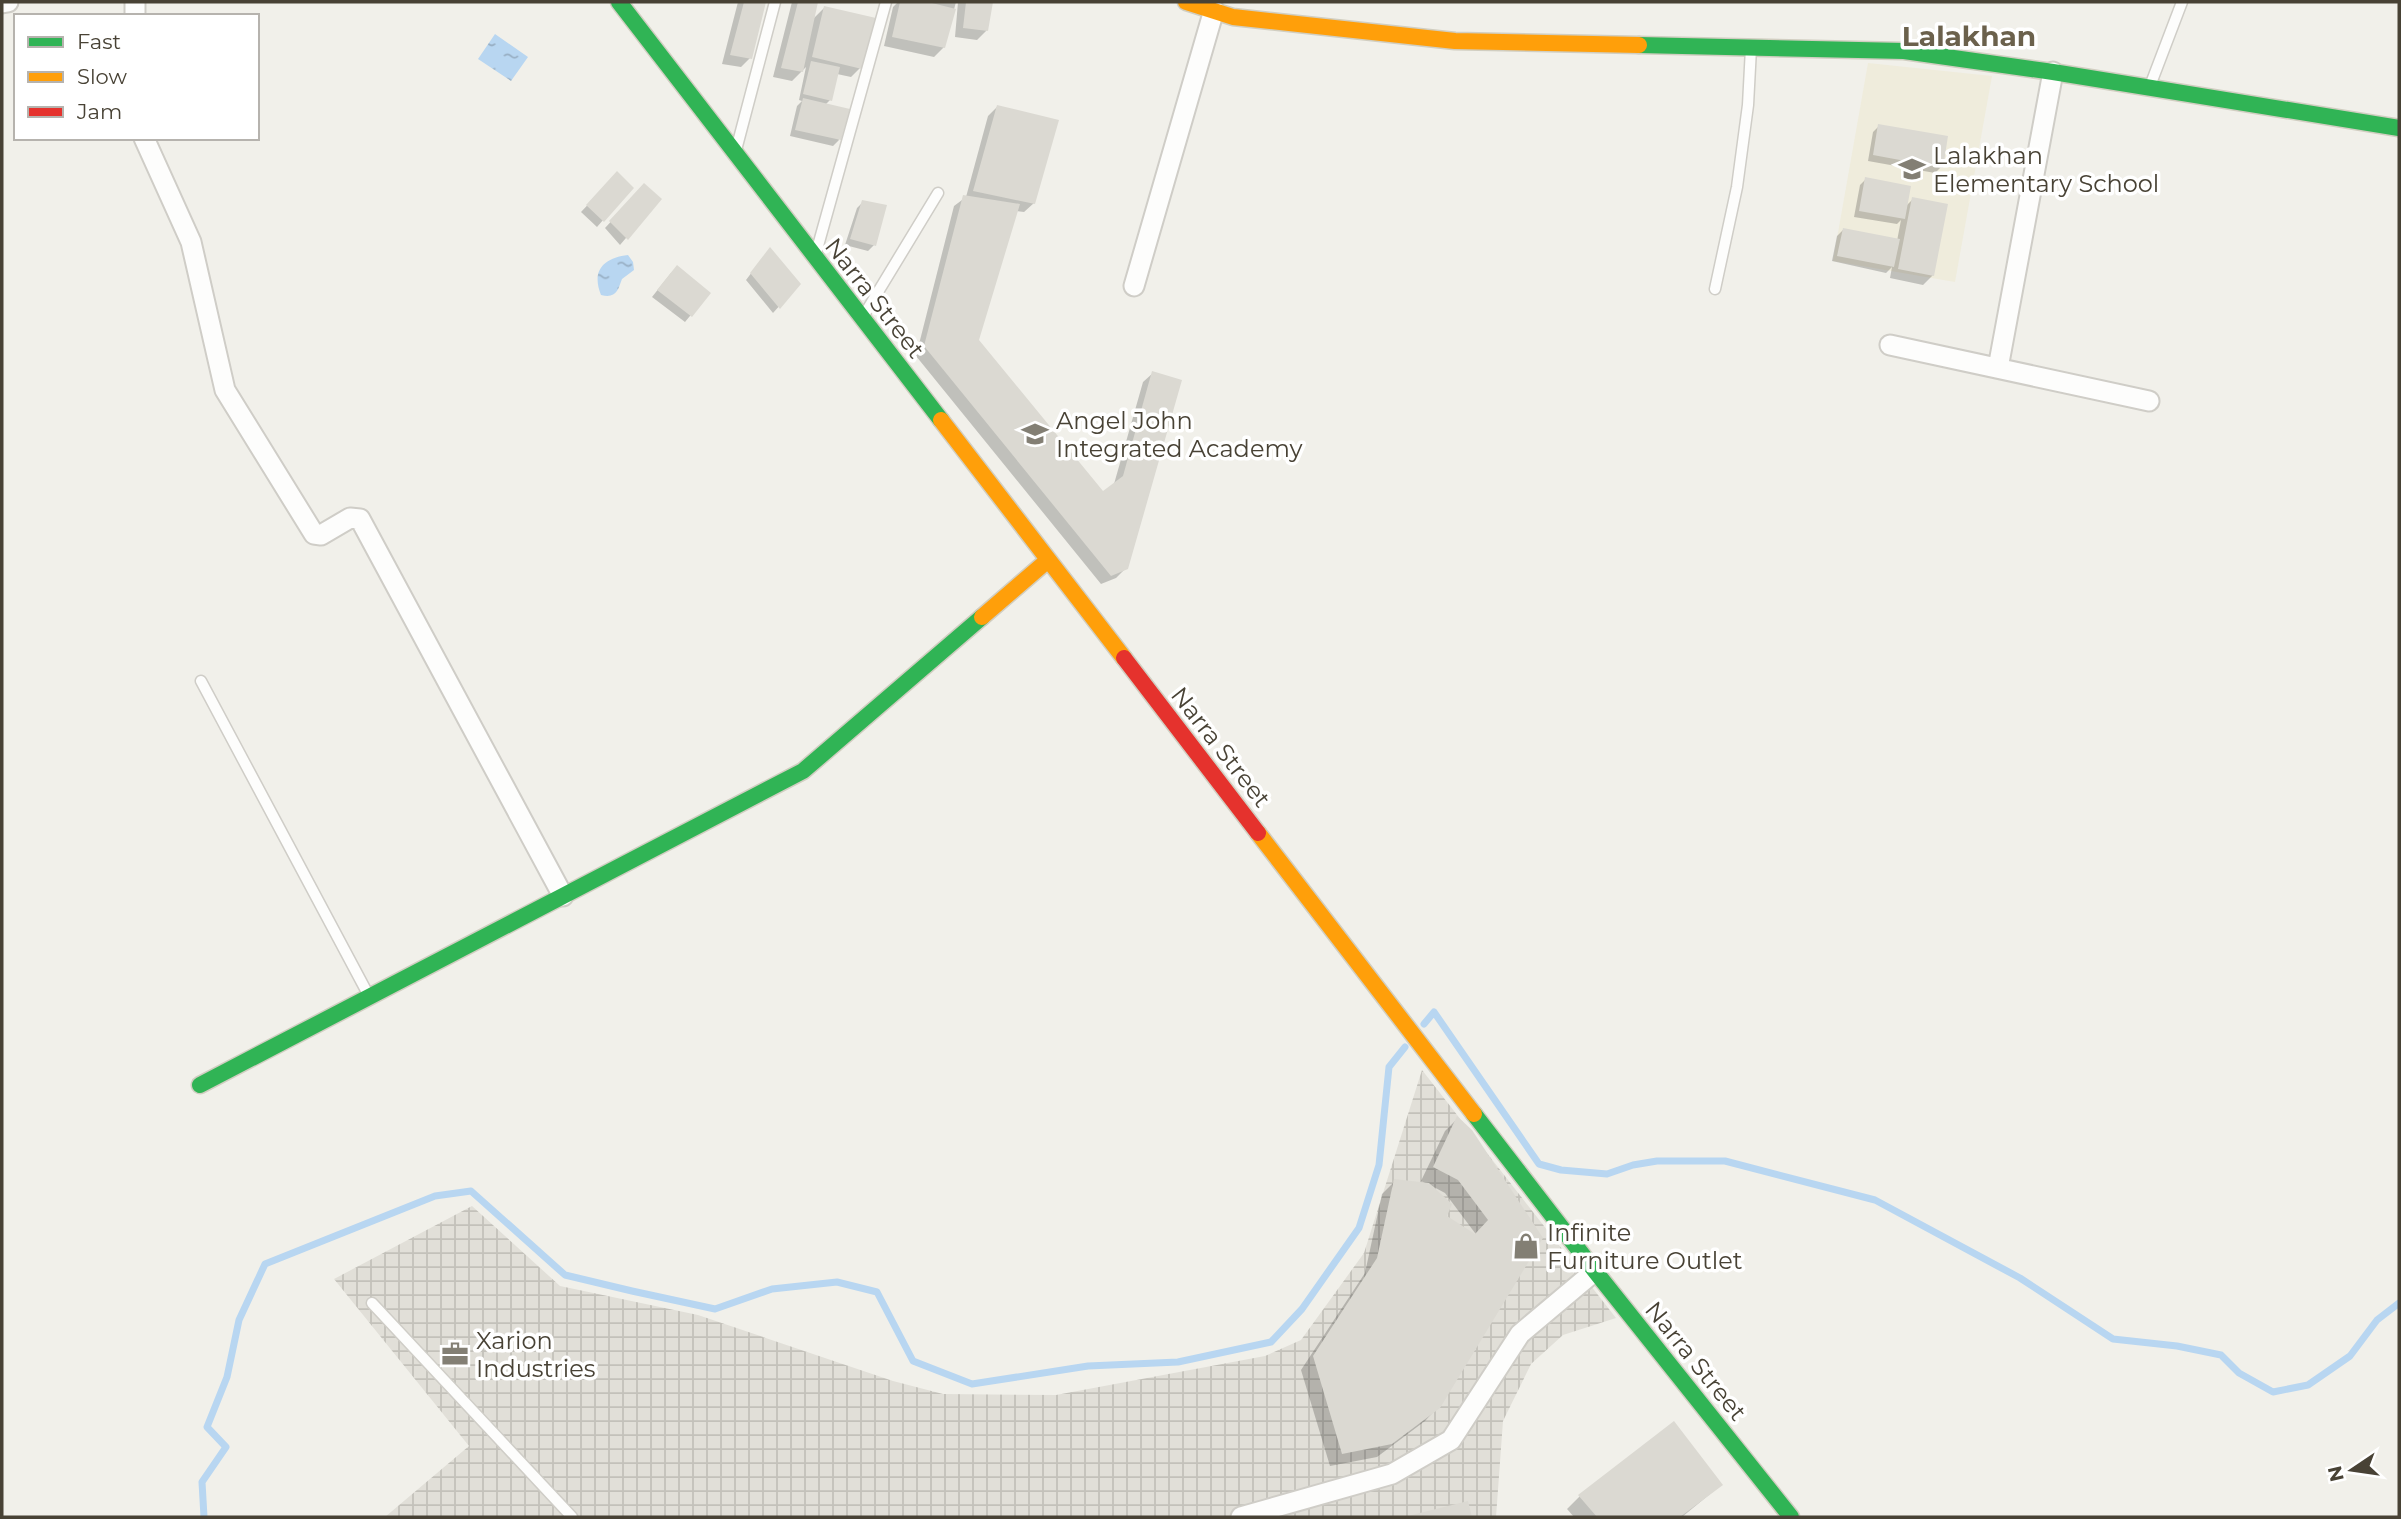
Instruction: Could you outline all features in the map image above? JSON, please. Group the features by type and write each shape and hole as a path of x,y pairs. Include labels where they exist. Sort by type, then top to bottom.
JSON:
{"street":[{"path":"2,3 8,2"},
{"name":"Narra Street","path":"619,2 1595,1271 1791,1517"},
{"path":"1186,2 1233,17 1455,41 1904,51 2053,72 2399,128"},
{"path":"1134,286 1214,10"},
{"path":"1998,369 2053,72"},
{"path":"145,140 191,242 225,390 314,534 321,535 350,518 360,519 563,896"},
{"path":"1890,345 2148,401"},
{"path":"200,1085 803,771 1048,560"},
{"path":"1241,1517 1392,1475 1451,1440 1520,1334 1595,1271"}],"lane":[{"path":"735,154 775,2"},
{"path":"815,257 886,2"},
{"path":"2150,88 2182,2"},
{"path":"1715,289 1737,187 1748,105 1751,48"},
{"path":"862,318 938,193"},
{"path":"201,681 369,997"},
{"path":"372,1303 572,1517"}],"shaded area":[{"name":"Lalakhan Elementary School","path":"1868,63 1992,76 1955,282 1833,261"},
{"path":"1422,1070 1616,1318 1563,1335 1531,1364 1503,1421 1496,1517 385,1517 469,1446 334,1279 472,1206 560,1286 698,1315 893,1381 943,1394 1056,1395 1265,1356 1301,1340 1364,1253"}],"water":[{"path":"495,34 528,57 511,81 478,59"},
{"path":"628,255 634,270 622,279 613,295 601,295 598,279 602,267 612,259"}],"building":[{"path":"744,2 766,2 752,59 730,55"},
{"path":"798,2 818,2 803,72 781,68"},
{"path":"900,2 928,2 956,9 945,48 892,37"},
{"path":"966,2 993,2 988,31 963,28"},
{"path":"824,6 876,18 862,69 812,57"},
{"path":"811,61 840,67 832,101 803,94"},
{"path":"803,98 850,109 841,140 795,130"},
{"path":"997,105 1059,120 1035,204 973,191"},
{"path":"1878,124 1948,136 1943,168 1873,155"},
{"path":"617,171 634,188 604,222 586,205"},
{"path":"1865,177 1911,186 1905,219 1859,211"},
{"path":"644,183 662,199 628,240 609,221"},
{"path":"963,195 1020,204 979,340 1103,491 1123,476 1152,371 1182,380 1128,569 1111,576 924,346"},
{"path":"1912,197 1948,204 1934,276 1898,269"},
{"path":"862,200 887,205 876,246 850,239"},
{"path":"1843,228 1900,239 1894,267 1837,256"},
{"path":"770,247 801,284 780,309 750,273"},
{"path":"677,265 711,293 692,317 657,290"},
{"path":"1457,1116 1472,1130 1543,1238 1440,1408 1392,1444 1342,1454 1313,1356 1377,1258 1394,1179 1429,1183 1452,1204 1447,1216 1475,1234 1488,1220 1458,1180 1433,1167"},
{"path":"1674,1421 1723,1485 1680,1517 1597,1517 1578,1495"},
{"path":"1468,1501 1472,1517 1408,1517 1408,1516"}],"waterway":[{"path":"1424,1024 1434,1012 1539,1164 1561,1170 1607,1174 1633,1165 1657,1161 1725,1161 1875,1200 2020,1278 2113,1339 2177,1346 2221,1355 2239,1373 2273,1392 2308,1385 2350,1356 2377,1320 2399,1303"},
{"path":"204,1517 202,1482 226,1447 207,1427 227,1377 239,1320 265,1264 435,1196 471,1191 565,1275 632,1291 715,1309 772,1289 837,1282 877,1292 913,1361 972,1384 1088,1366 1178,1362 1271,1342 1302,1309 1359,1228 1379,1165 1389,1067 1405,1047"}],"traffic: fast":[{"path":"619,2 941,420"},
{"path":"1639,45 1904,51 2053,72 2399,128"},
{"path":"200,1085 803,771 982,617"},
{"path":"1474,1114 1791,1517"}],"traffic: slow":[{"path":"1186,2 1233,17 1455,41 1639,45"},
{"path":"941,420 1124,658"},
{"path":"982,617 1048,560"},
{"path":"1258,833 1474,1114"}],"traffic: jam":[{"path":"1124,658 1258,833"}],"place":[{"name":"Lalakhan Elementary School","path":"1912,169"},
{"name":"Angel John Integrated Academy","path":"1035,434"},
{"name":"Infinite Furniture Outlet","path":"1526,1246"},
{"name":"Xarion Industries","path":"455,1354"}],"district":[{"name":"Lalakhan","path":"1969,36"}]}
